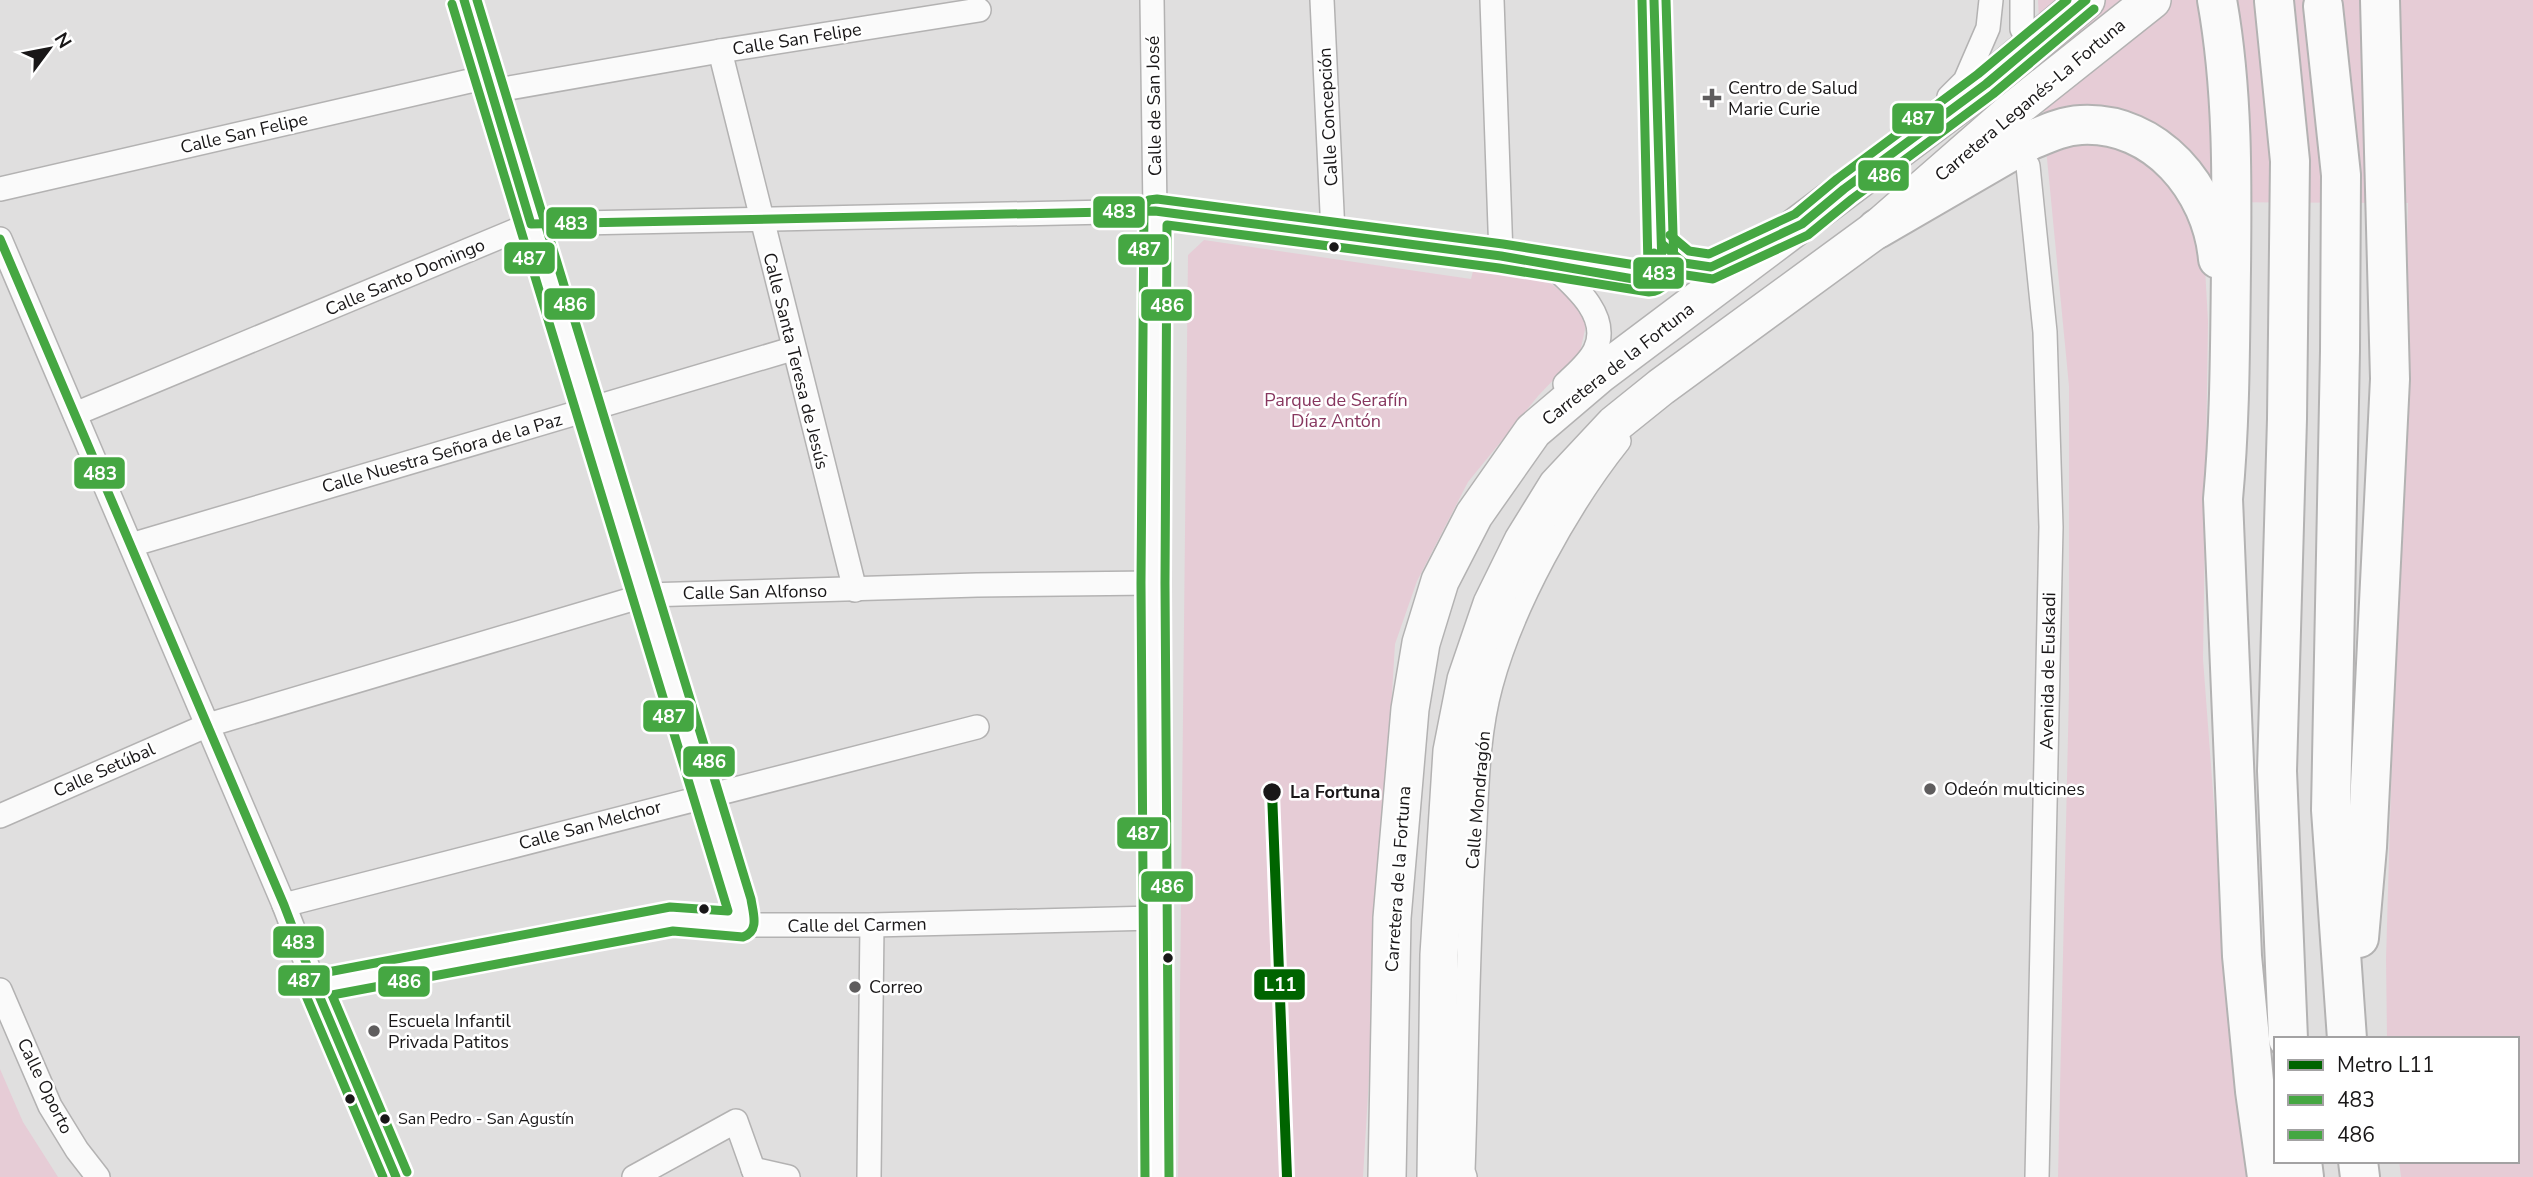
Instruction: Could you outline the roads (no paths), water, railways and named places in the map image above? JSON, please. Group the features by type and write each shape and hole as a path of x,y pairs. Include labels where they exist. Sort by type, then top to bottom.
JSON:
{"highway":[{"path":"2217,0 2225,46 2232,163 2230,432 2223,499 2242,956 2255,1091 2267,1177"},
{"path":"2347,1030 2360,933 2367,847 2390,379 2380,0"},
{"path":"2382,64 2395,0"},
{"path":"2274,1 2290,160 2287,419 2277,771 2288,1037"},
{"path":"2323,6 2341,175 2331,810 2347,1030"},
{"path":"1877,229 2029,141 2054,130 2080,125 2109,127 2136,136 2163,151 2181,169 2198,194 2217,247 2222,362 2230,432"}],"main road":[{"name":"Carretera de la Fortuna","path":"1387,1177 1392,918 1410,709 1421,643 1440,581 1474,515 1533,430 1600,374 1986,84 2086,0"},
{"name":"Carretera Leganés-La Fortuna","path":"1877,229 2011,113 2152,0"},
{"path":"1457,1176 1439,956 1452,751 1466,680 1492,604 1523,541 1557,486 1615,425 1661,387 1877,229"}],"street":[{"path":"464,0 739,902 742,925"},
{"name":"Calle de San José","path":"1152,0 1155,211 1153,583 1157,1177"},
{"name":"Calle Concepción","path":"1322,0 1333,233"},
{"path":"1492,0 1501,256"},
{"path":"1654,0 1662,255 1684,263 1711,267 1802,224"},
{"path":"1892,153 1965,81 1989,28 1991,0"},
{"path":"2022,0 2022,29"},
{"name":"Calle San Felipe","path":"0,189 490,84 979,10"},
{"name":"Calle Santa Teresa de Jesús","path":"720,51 792,349 855,590"},
{"name":"Avenida de Euskadi","path":"2028,166 2045,332 2051,527 2037,1177"},
{"name":"Calle Santo Domingo","path":"75,414 531,224 1155,211 1501,256 1645,281 1657,277 1662,255"},
{"path":"0,239 208,724 396,1177"},
{"path":"1533,430 1553,397 1591,356 1598,341 1596,322 1584,297 1549,263"},
{"name":"Calle Nuestra Señora de la Paz","path":"131,545 792,349"},
{"name":"Calle San Alfonso","path":"208,724 646,595 977,585 1153,583"},
{"name":"Calle Setúbal","path":"0,816 208,724"},
{"name":"Calle San Melchor","path":"284,905 977,727"},
{"name":"Calle del Carmen","path":"315,986 672,919 742,925 872,925 1154,918"},
{"path":"869,1177 872,925"},
{"name":"Calle Oporto","path":"0,990 50,1106 77,1150 98,1177"},
{"path":"634,1177 736,1121 754,1173 788,1177"}],"metro line":[{"name":"L11","path":"1272,792 1287,1177"}],"place":[{"name":"Centro de Salud Marie Curie","path":"1712,98"},
{"name":"Odeón multicines","path":"1930,789"},
{"name":"La Fortuna","path":"1272,792"},
{"name":"Correo","path":"855,987"},
{"name":"Escuela Infantil Privada Patitos","path":"374,1031"},
{"name":"San Pedro - San Agustín","path":"385,1119"}],"park label":[{"name":"Parque de Serafín Díaz Antón","path":"1336,410"}]}
